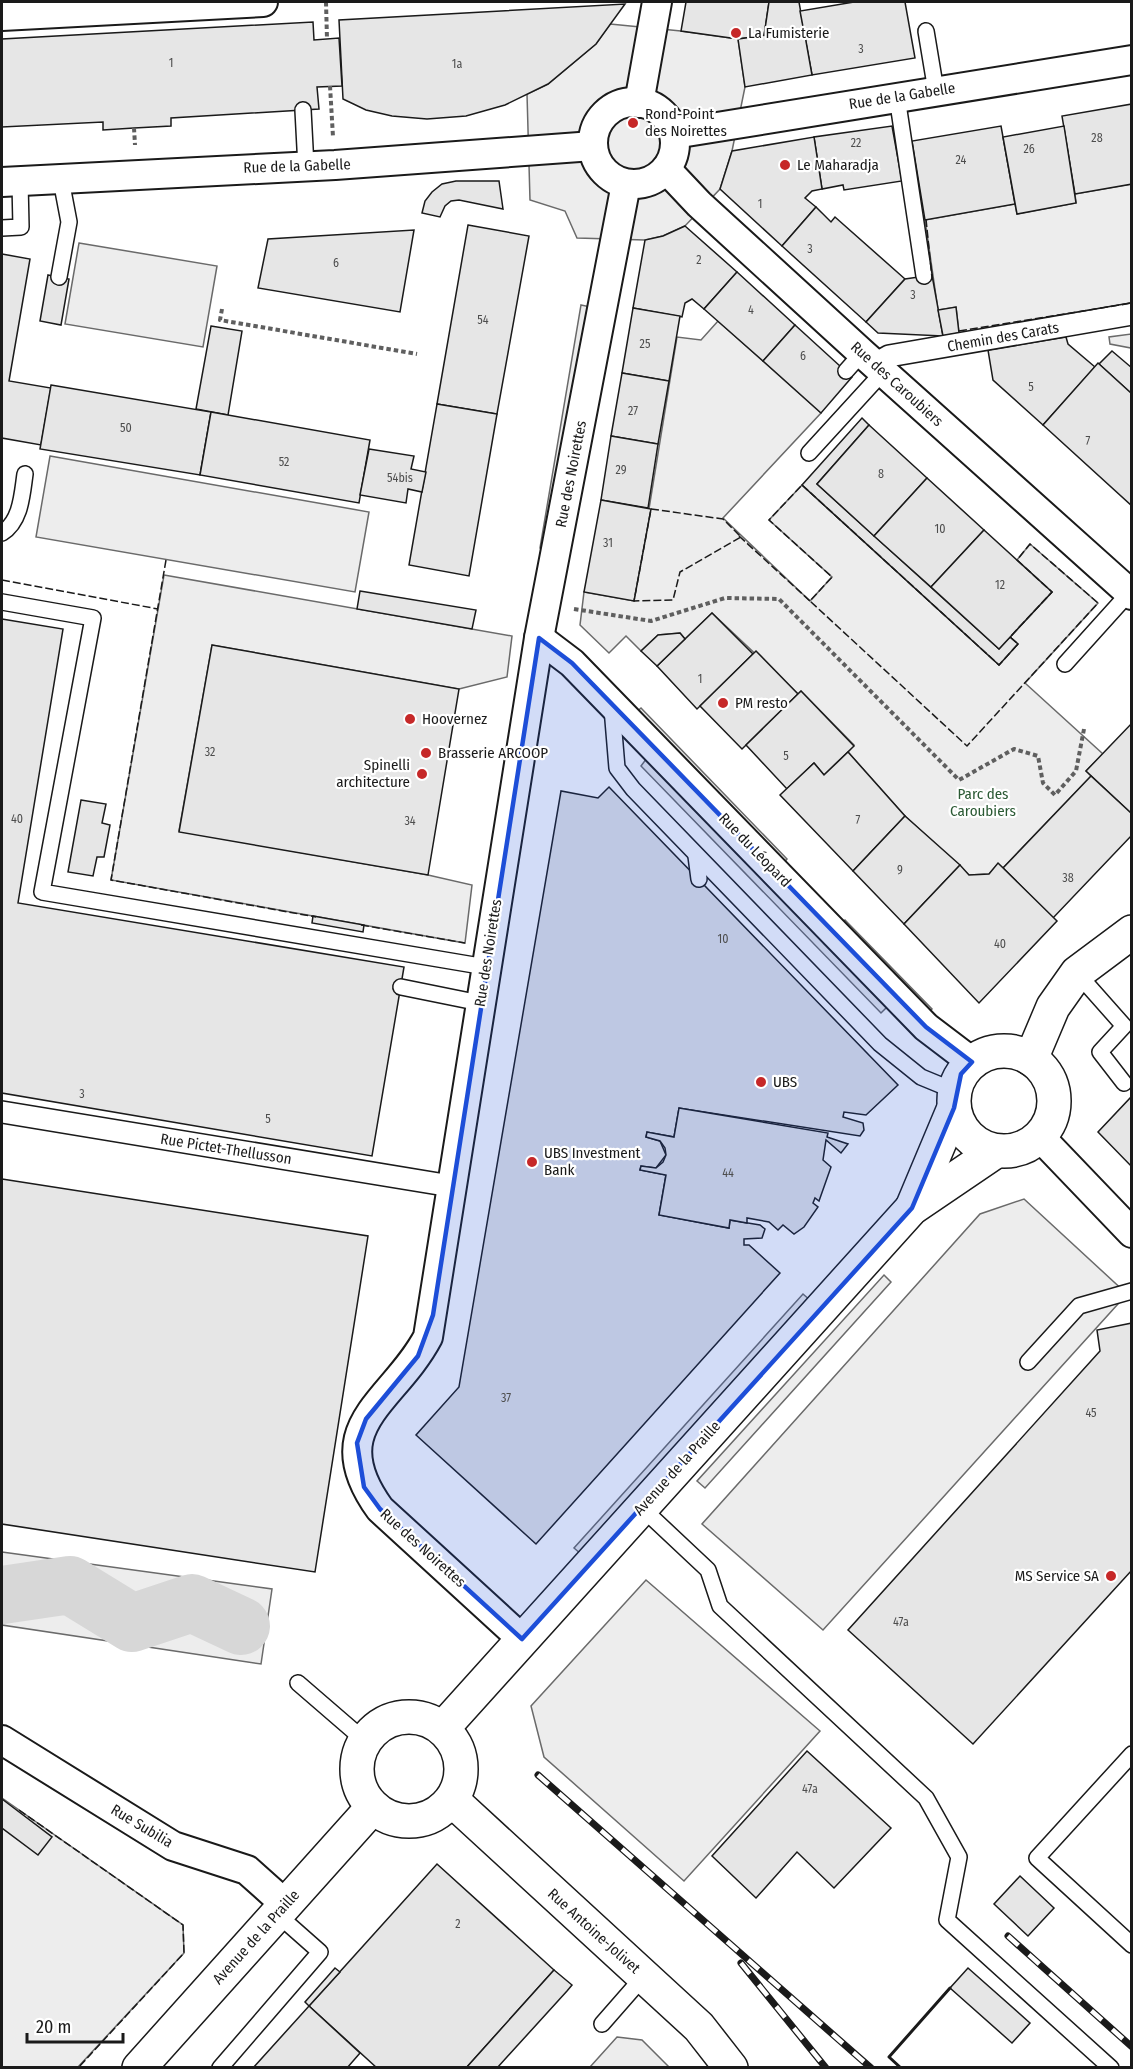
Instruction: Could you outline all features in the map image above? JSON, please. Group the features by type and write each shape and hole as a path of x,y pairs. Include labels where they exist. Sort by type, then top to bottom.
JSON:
{"street":[{"path":"2,16 263,2"},
{"path":"639,103 657,2"},
{"name":"Rue de la Gabelle","path":"674,134 1131,60"},
{"path":"639,103 658,110 667,119 674,134 674,150 666,169 655,178 640,184 626,183 603,171 597,162 593,146 600,120 608,111 620,105 639,103"},
{"name":"Rue de la Gabelle","path":"11,182 246,168 306,167 593,146"},
{"name":"Rue des Caroubiers","path":"666,169 699,204 867,365 1130,594"},
{"name":"Rue des Noirettes","path":"522,1639 380,1509 364,1487 357,1465 357,1443 366,1419 418,1356 428,1337 539,638 626,183"},
{"name":"Chemin des Carats","path":"867,365 889,356 1131,314"},
{"name":"Rue du Léopard","path":"539,638 572,663 927,1027 972,1062"},
{"path":"1031,1059 1053,1007 1077,973 1131,932"},
{"path":"998,1051 1017,1052 1031,1059 1047,1074 1054,1094 1053,1112 1040,1137 1026,1146 996,1150 970,1138 960,1125 955,1099 961,1074 972,1062 998,1051"},
{"name":"Avenue de la Praille","path":"912,1208 955,1099"},
{"name":"Rue Pictet-Thellusson","path":"2,1112 451,1186"},
{"path":"1040,1137 1131,1233"},
{"name":"Avenue de la Praille","path":"443,1728 912,1208 996,1150"},
{"path":"405,1717 420,1718 443,1728 454,1742 462,1769 460,1783 452,1800 440,1811 417,1820 395,1819 374,1807 362,1791 358,1780 358,1755 364,1740 390,1720 405,1717"},
{"name":"Rue Subilia","path":"2,1740 173,1846 247,1870 281,1909"},
{"name":"Rue Antoine-Jolivet","path":"452,1800 699,2027 730,2067"},
{"name":"Avenue de la Praille","path":"139,2067 374,1807"}],"lane":[{"path":"926,31 936,91"},
{"path":"897,97 908,205 924,276"},
{"path":"303,110 306,167"},
{"path":"59,277 69,222 61,180"},
{"path":"2,228 21,227 11,182"},
{"path":"809,453 867,365"},
{"path":"2,533 9,528 19,509 26,474"},
{"path":"1065,664 1130,594"},
{"path":"2,602 93,618 42,892 486,967"},
{"path":"612,704 617,768 633,789 785,949 880,1044 921,1077 955,1099"},
{"path":"696,856 699,879"},
{"path":"769,952 785,949"},
{"path":"1077,973 1124,1026 1100,1052 1124,1083"},
{"path":"401,987 480,1003"},
{"path":"1028,1362 1079,1306 1131,1291"},
{"path":"642,1508 708,1570 720,1606 926,1798 959,1857 947,1920 1111,2067"},
{"path":"298,1683 364,1740"},
{"path":"1131,1754 1037,1858 1131,1945"},
{"path":"220,2067 320,1952 281,1909"},
{"path":"602,2024 644,1976"}],"path":[{"path":"326,2 327,39"},
{"path":"330,87 335,165"},
{"path":"134,128 135,150"},
{"path":"222,309 220,320 417,354"},
{"path":"573,609 651,621 725,598 779,599 959,780 1014,749 1038,756 1043,783 1055,795 1076,771 1084,729"}],"highlighted area":[{"path":"539,638 572,663 926,1027 972,1062 961,1074 954,1108 912,1208 522,1639 380,1509 364,1487 357,1443 366,1419 418,1356 433,1315"}],"shaded area":[{"name":"Rond-Point des Noirettes","path":"610,24 738,39 745,87 732,151 720,189 685,226 663,236 645,240 577,238 565,211 530,200 527,94 548,84 596,44"},
{"path":"1131,184 1131,303 959,333 956,307 938,310 925,220 1015,204 1017,214 1076,203 1075,194"},
{"path":"79,243 217,266 203,347 65,324"},
{"path":"581,305 591,307 550,550 540,548"},
{"path":"718,321 821,413 723,518 810,601 832,577 769,520 802,485 999,665 1018,644 1010,637 1052,592 1017,560 1030,544 1098,603 1025,683 1103,754 1086,771 1091,776 1003,868 998,864 989,874 969,875 905,816 848,752 854,745 801,691 798,694 712,613 685,639 680,633 658,635 641,651 626,636 609,653 580,625 584,592 634,601 677,337 701,340"},
{"path":"1131,334 1131,348 1110,344 1109,337"},
{"path":"50,456 369,512 355,592 36,537"},
{"path":"164,575 512,636 507,677 459,689 212,645 179,831 428,875 472,885 465,943 111,880"},
{"path":"641,708 787,859 779,868 633,715"},
{"path":"647,758 888,1006 881,1013 641,766"},
{"path":"845,920 932,1009 924,1016 838,926"},
{"path":"1024,1199 1127,1294 823,1630 702,1524 980,1214"},
{"path":"884,1275 891,1282 705,1488 697,1481"},
{"path":"803,1294 811,1301 581,1554 574,1548"},
{"path":"2,1552 272,1589 261,1664 2,1625"},
{"path":"646,1580 820,1731 684,1881 544,1757 531,1706"},
{"path":"2,1798 183,1925 184,1953 78,2067 2,2067"},
{"path":"617,2037 642,2040 669,2067 590,2067"}],"building":[{"path":"686,2 769,2 764,36 738,39 681,31"},
{"path":"769,2 799,2 804,30 764,36"},
{"path":"854,2 905,2 915,58 812,75 800,11"},
{"path":"625,4 596,44 548,84 505,105 466,116 427,119 392,116 366,110 343,99 339,20"},
{"path":"313,22 314,40 339,38 342,86 317,87 319,109 171,118 171,126 103,130 103,122 2,127 2,39"},
{"path":"804,30 812,75 745,87 738,39"},
{"path":"1132,104 1132,184 1075,194 1062,116"},
{"path":"892,126 902,181 844,190 843,185 822,189 814,137"},
{"path":"1001,126 1015,204 925,220 912,141"},
{"path":"1064,126 1076,203 1017,214 1003,137"},
{"path":"814,137 822,189 812,191 805,198 816,207 782,246 720,189 732,151"},
{"path":"456,181 499,181 503,209 459,200 451,201 445,206 440,217 422,213 425,201 432,192 442,184"},
{"path":"816,207 831,222 835,217 905,279 866,322 782,246"},
{"path":"468,225 529,236 497,414 437,404"},
{"path":"685,226 737,272 704,309 692,299 685,303 682,317 633,308 645,240 663,236"},
{"path":"414,230 400,312 258,288 268,239"},
{"path":"2,254 30,259 9,381 51,388 41,445 2,438"},
{"path":"737,272 795,325 763,361 704,309"},
{"path":"48,275 69,279 61,325 40,321"},
{"path":"932,275 943,336 878,333 866,322 905,279"},
{"path":"956,307 959,333 943,336 938,310"},
{"path":"633,308 680,316 669,381 622,373"},
{"path":"795,325 852,377 821,413 763,361"},
{"path":"211,326 242,331 228,415 196,409"},
{"path":"1066,337 1068,344 1095,367 1043,425 993,380 988,350"},
{"path":"1112,351 1132,368 1132,394 1099,364"},
{"path":"1098,363 1132,394 1132,506 1043,425"},
{"path":"622,373 669,381 658,444 611,436"},
{"path":"51,385 211,412 200,475 40,449"},
{"path":"437,404 497,414 469,576 409,565"},
{"path":"211,412 370,440 359,503 200,475"},
{"path":"862,418 869,425 817,484 999,649 1010,637 1018,644 999,665 802,485"},
{"path":"869,425 927,478 874,536 817,484"},
{"path":"611,436 658,444 648,508 601,500"},
{"path":"369,449 414,456 411,469 426,472 422,492 408,489 406,503 360,495"},
{"path":"927,478 984,530 931,587 874,536"},
{"path":"601,500 651,509 634,601 584,592"},
{"path":"984,530 1052,592 999,649 931,587"},
{"path":"360,591 476,610 472,629 357,609"},
{"path":"712,613 753,654 697,709 657,666"},
{"path":"2,619 63,629 18,903 404,967 372,1156 2,1093"},
{"path":"680,633 685,639 657,666 641,651 658,635"},
{"path":"212,645 459,689 428,875 179,832"},
{"path":"756,651 798,694 742,749 700,706"},
{"path":"801,691 854,746 824,775 814,763 787,789 746,745"},
{"path":"1132,723 1132,814 1086,771"},
{"path":"848,752 905,816 853,871 780,795 814,763 824,775"},
{"path":"1091,776 1132,814 1132,835 1053,918 1003,868"},
{"path":"609,787 898,1085 866,1115 844,1112 843,1117 863,1123 864,1130 860,1136 679,1108 674,1137 647,1132 646,1137 660,1141 666,1155 656,1168 641,1166 640,1170 666,1175 659,1215 729,1228 730,1220 760,1225 765,1229 762,1238 744,1239 744,1245 749,1245 780,1273 536,1544 416,1435 459,1387 561,791 598,798"},
{"path":"81,800 106,804 102,823 110,825 104,857 97,857 93,876 68,872"},
{"path":"905,816 960,865 904,924 853,871"},
{"path":"998,863 1057,921 979,1003 904,924 960,865 969,875 989,874"},
{"path":"313,916 364,925 363,932 312,923"},
{"path":"1132,1096 1132,1167 1098,1132"},
{"path":"679,1108 828,1133 827,1137 848,1144 841,1153 826,1140 823,1160 831,1167 819,1201 815,1198 813,1203 818,1207 804,1227 794,1234 783,1225 778,1230 769,1222 747,1218 747,1223 730,1220 729,1228 659,1215 666,1175 640,1170 641,1166 656,1168 663,1162 666,1155 665,1148 660,1141 646,1137 647,1132 674,1137"},
{"path":"2,1179 368,1236 315,1572 2,1524"},
{"path":"1132,1323 1132,1570 973,1744 848,1630 1100,1351 1097,1330"},
{"path":"807,1751 891,1828 834,1888 797,1852 756,1898 712,1856"},
{"path":"2,1799 52,1837 38,1855 2,1828"},
{"path":"437,1864 554,1970 466,2068 377,2068 309,2006"},
{"path":"1020,1876 1054,1908 1028,1936 994,1904"},
{"path":"335,1968 340,1972 309,2006 305,2002"},
{"path":"968,1968 1030,2023 1012,2043 950,1988"},
{"path":"554,1970 572,1985 567,1991 497,2068 466,2068"},
{"path":"309,2006 360,2053 347,2068 253,2068"}],"waterway":[{"path":"2,1595 70,1585 132,1623 192,1603 241,1626"}],"railway":[{"path":"538,1775 871,2068"},
{"path":"1008,1936 1132,2047"},
{"path":"741,1963 826,2068"}],"fence":[{"path":"926,219 932,278"},
{"path":"959,331 1132,303"},
{"path":"802,485 999,665 1018,644 1010,637 1052,592 1017,560 1030,544 1098,603 967,746 810,601 832,577 769,520 802,485"},
{"path":"651,509 723,519 741,537 680,572 673,600 634,601 651,509"},
{"path":"739,536 810,601"},
{"path":"166,560 111,880 316,917"},
{"path":"2,580 158,609"},
{"path":"361,925 465,943"},
{"path":"19,1810 183,1925 184,1953 78,2068"}],"wall":[{"path":"901,2068 889,2057 950,1988"}],"place":[{"name":"La Fumisterie","path":"736,33"},
{"name":"Rond-Point des Noirettes","path":"633,123"},
{"name":"Le Maharadja","path":"785,165"},
{"name":"PM resto","path":"723,703"},
{"name":"Hoovernez","path":"410,719"},
{"name":"Brasserie ARCOOP","path":"426,753"},
{"name":"Spinelli architecture","path":"422,774"},
{"name":"UBS","path":"761,1082"},
{"name":"UBS Investment Bank","path":"532,1162"},
{"name":"MS Service SA","path":"1111,1576"}],"park label":[{"name":"Parc des Caroubiers","path":"983,802"}]}
